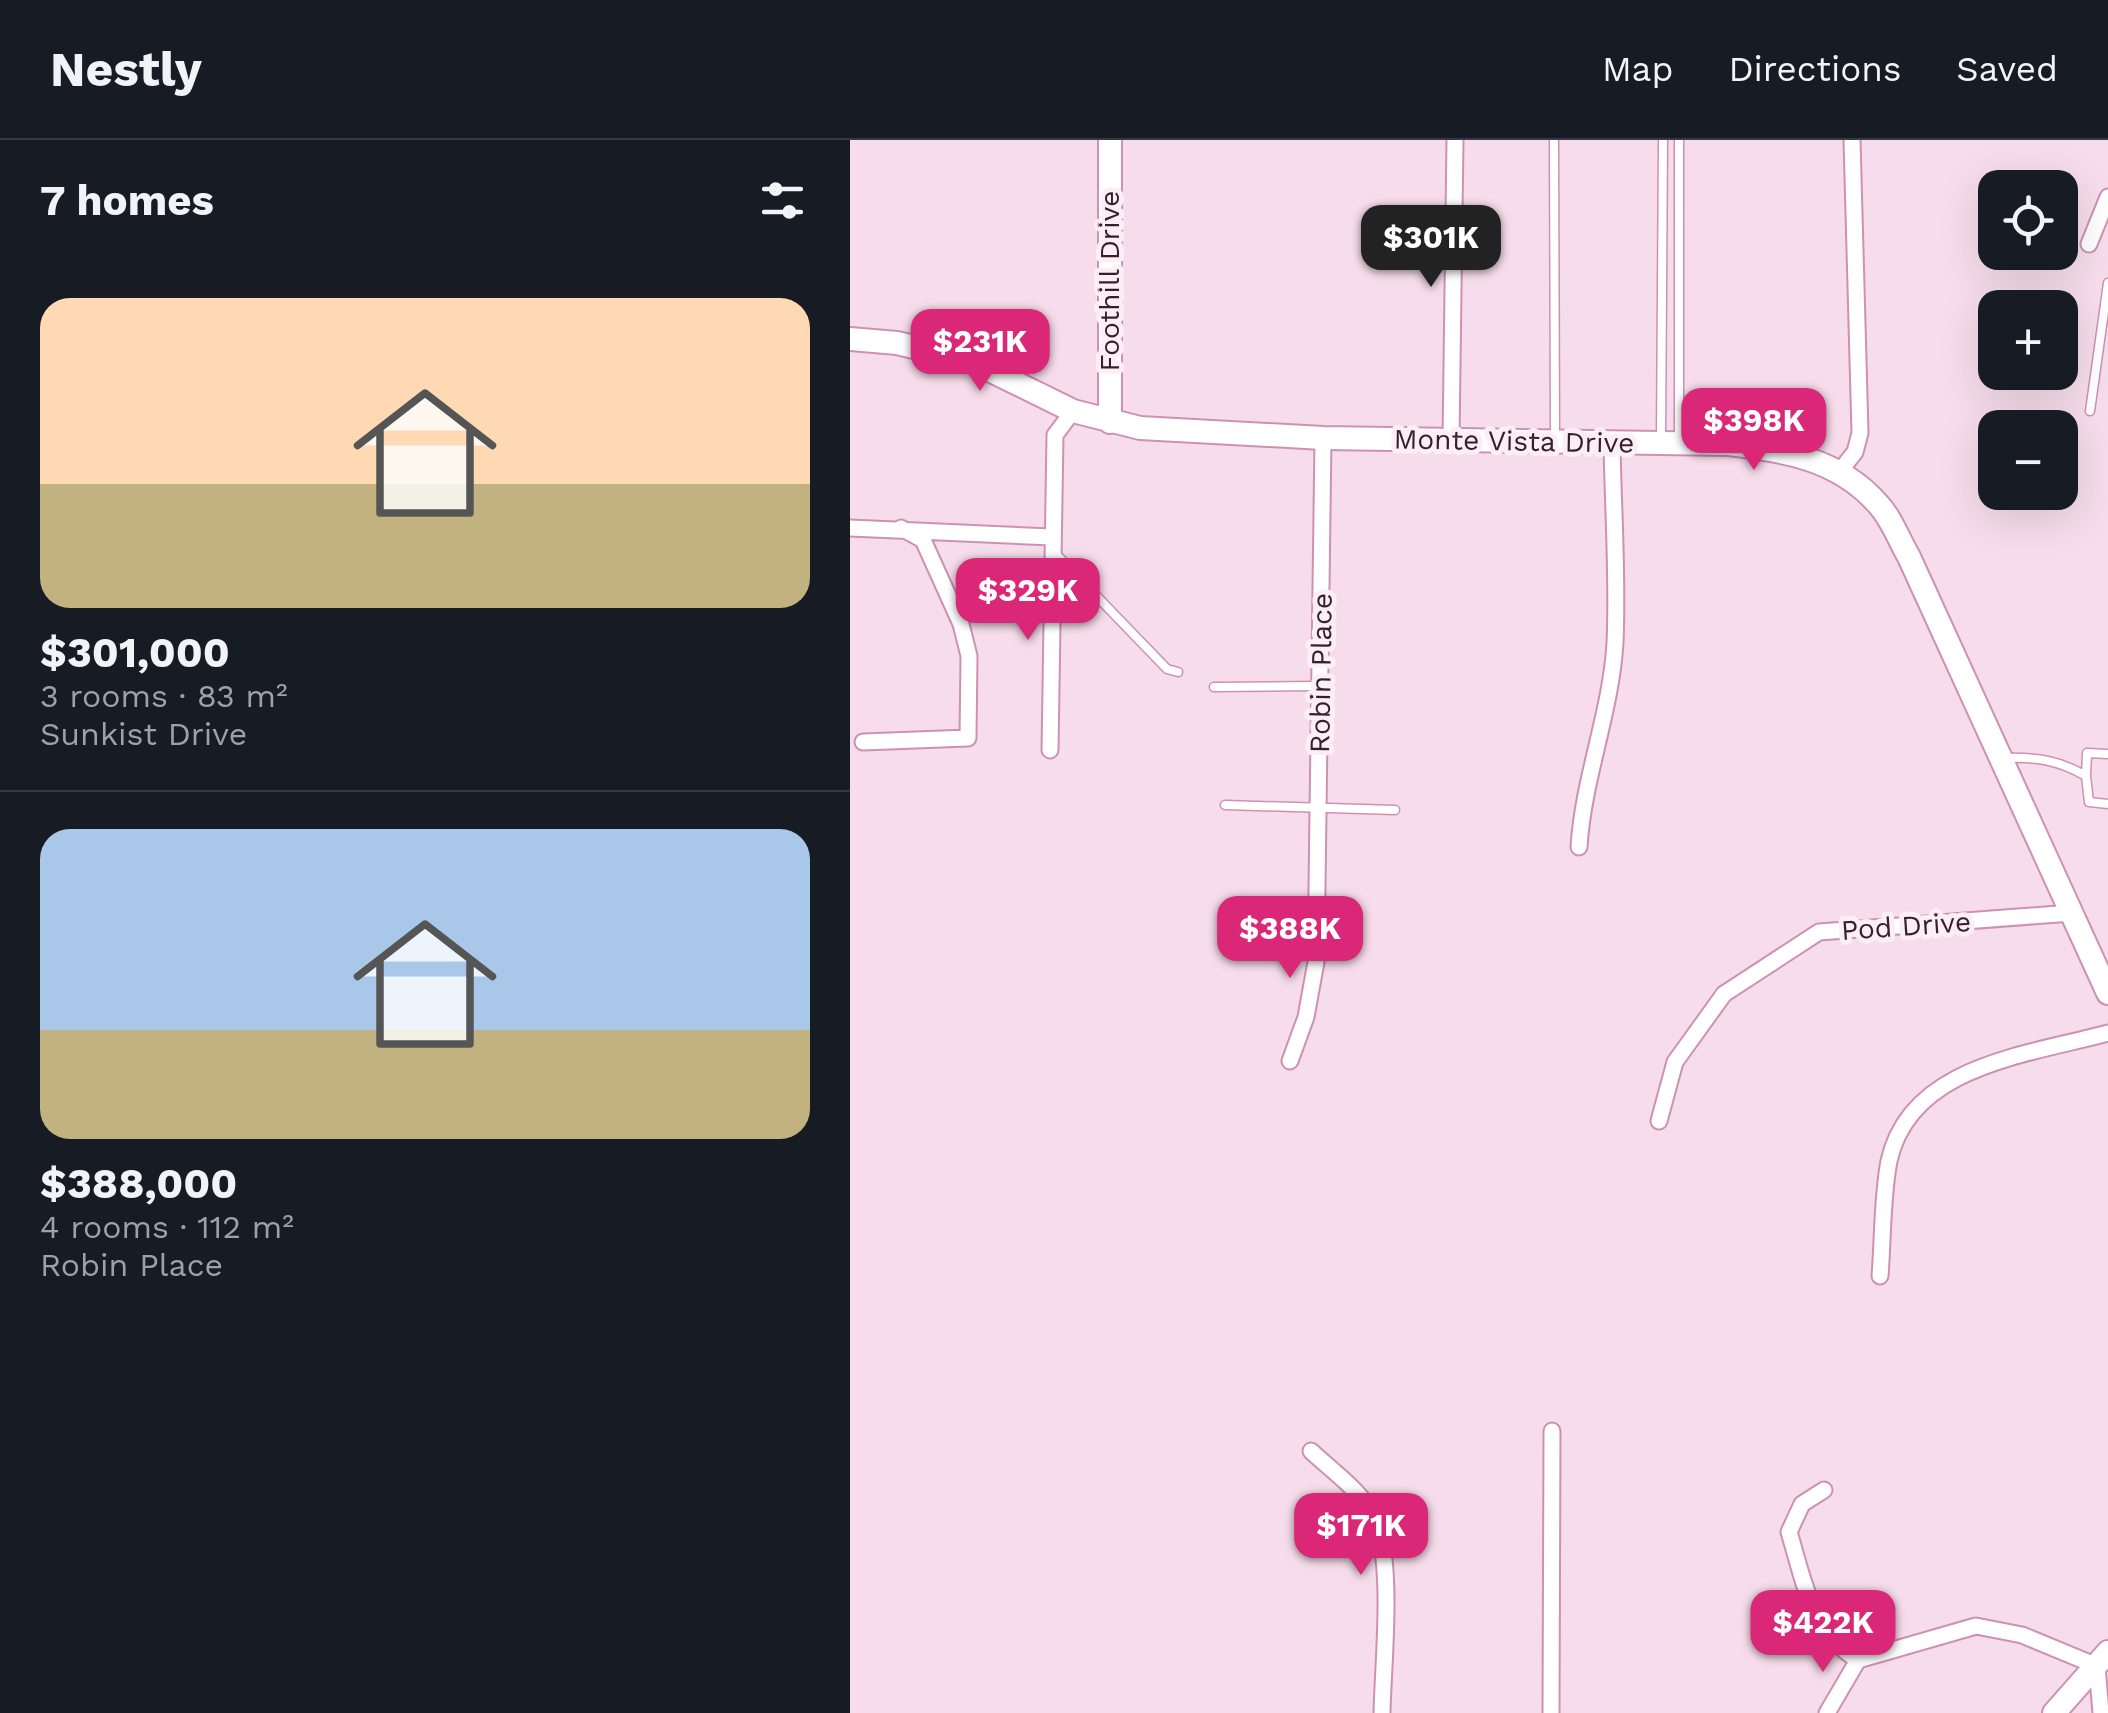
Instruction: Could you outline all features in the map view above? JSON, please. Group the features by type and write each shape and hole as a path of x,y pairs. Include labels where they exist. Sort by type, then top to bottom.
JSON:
{"main road":[{"name":"Foothill Drive","path":"1110,140 1110,422"},
{"name":"Monte Vista Drive","path":"850,339 897,343 969,360 1073,411 1140,428 1323,438 1728,444 1789,451 1840,471 1879,504 1909,558 2108,992"},
{"path":"2054,1713 2102,1659"}],"street":[{"path":"1452,441 1455,140"},
{"path":"1840,471 1855,452 1860,433 1852,140"},
{"path":"2089,244 2108,197"},
{"path":"1050,750 1055,436 1073,411"},
{"name":"Robin Place","path":"1290,1061 1310,999 1319,908 1323,438"},
{"path":"1579,848 1614,644 1612,442"},
{"path":"850,528 902,528 1052,543"},
{"path":"862,742 968,738 969,656 961,624 923,540 902,528"},
{"name":"Pod Drive","path":"1659,1122 1674,1062 1724,994 1819,932 2072,913"},
{"path":"1880,1276 1889,1162 1909,1114 1934,1089 1958,1076 2108,1033"},
{"path":"1551,1713 1552,1431"},
{"path":"1311,1452 1352,1489 1374,1517 1384,1592 1382,1713"},
{"path":"1824,1490 1802,1504 1790,1532 1811,1604 1834,1646 1858,1660"},
{"path":"1826,1713 1858,1660 1976,1626 2102,1659 2101,1713"}],"lane":[{"path":"1554,140 1555,442"},
{"path":"1663,140 1670,444"},
{"path":"1670,444 1679,140"},
{"path":"2090,410 2108,284"},
{"path":"1052,543 1167,669 1178,672"},
{"path":"1214,687 1321,686"},
{"path":"2108,754 2087,753 2086,776 2089,802 2108,804"},
{"path":"2000,758 2042,757 2086,776"},
{"path":"1225,805 1395,810"}]}
